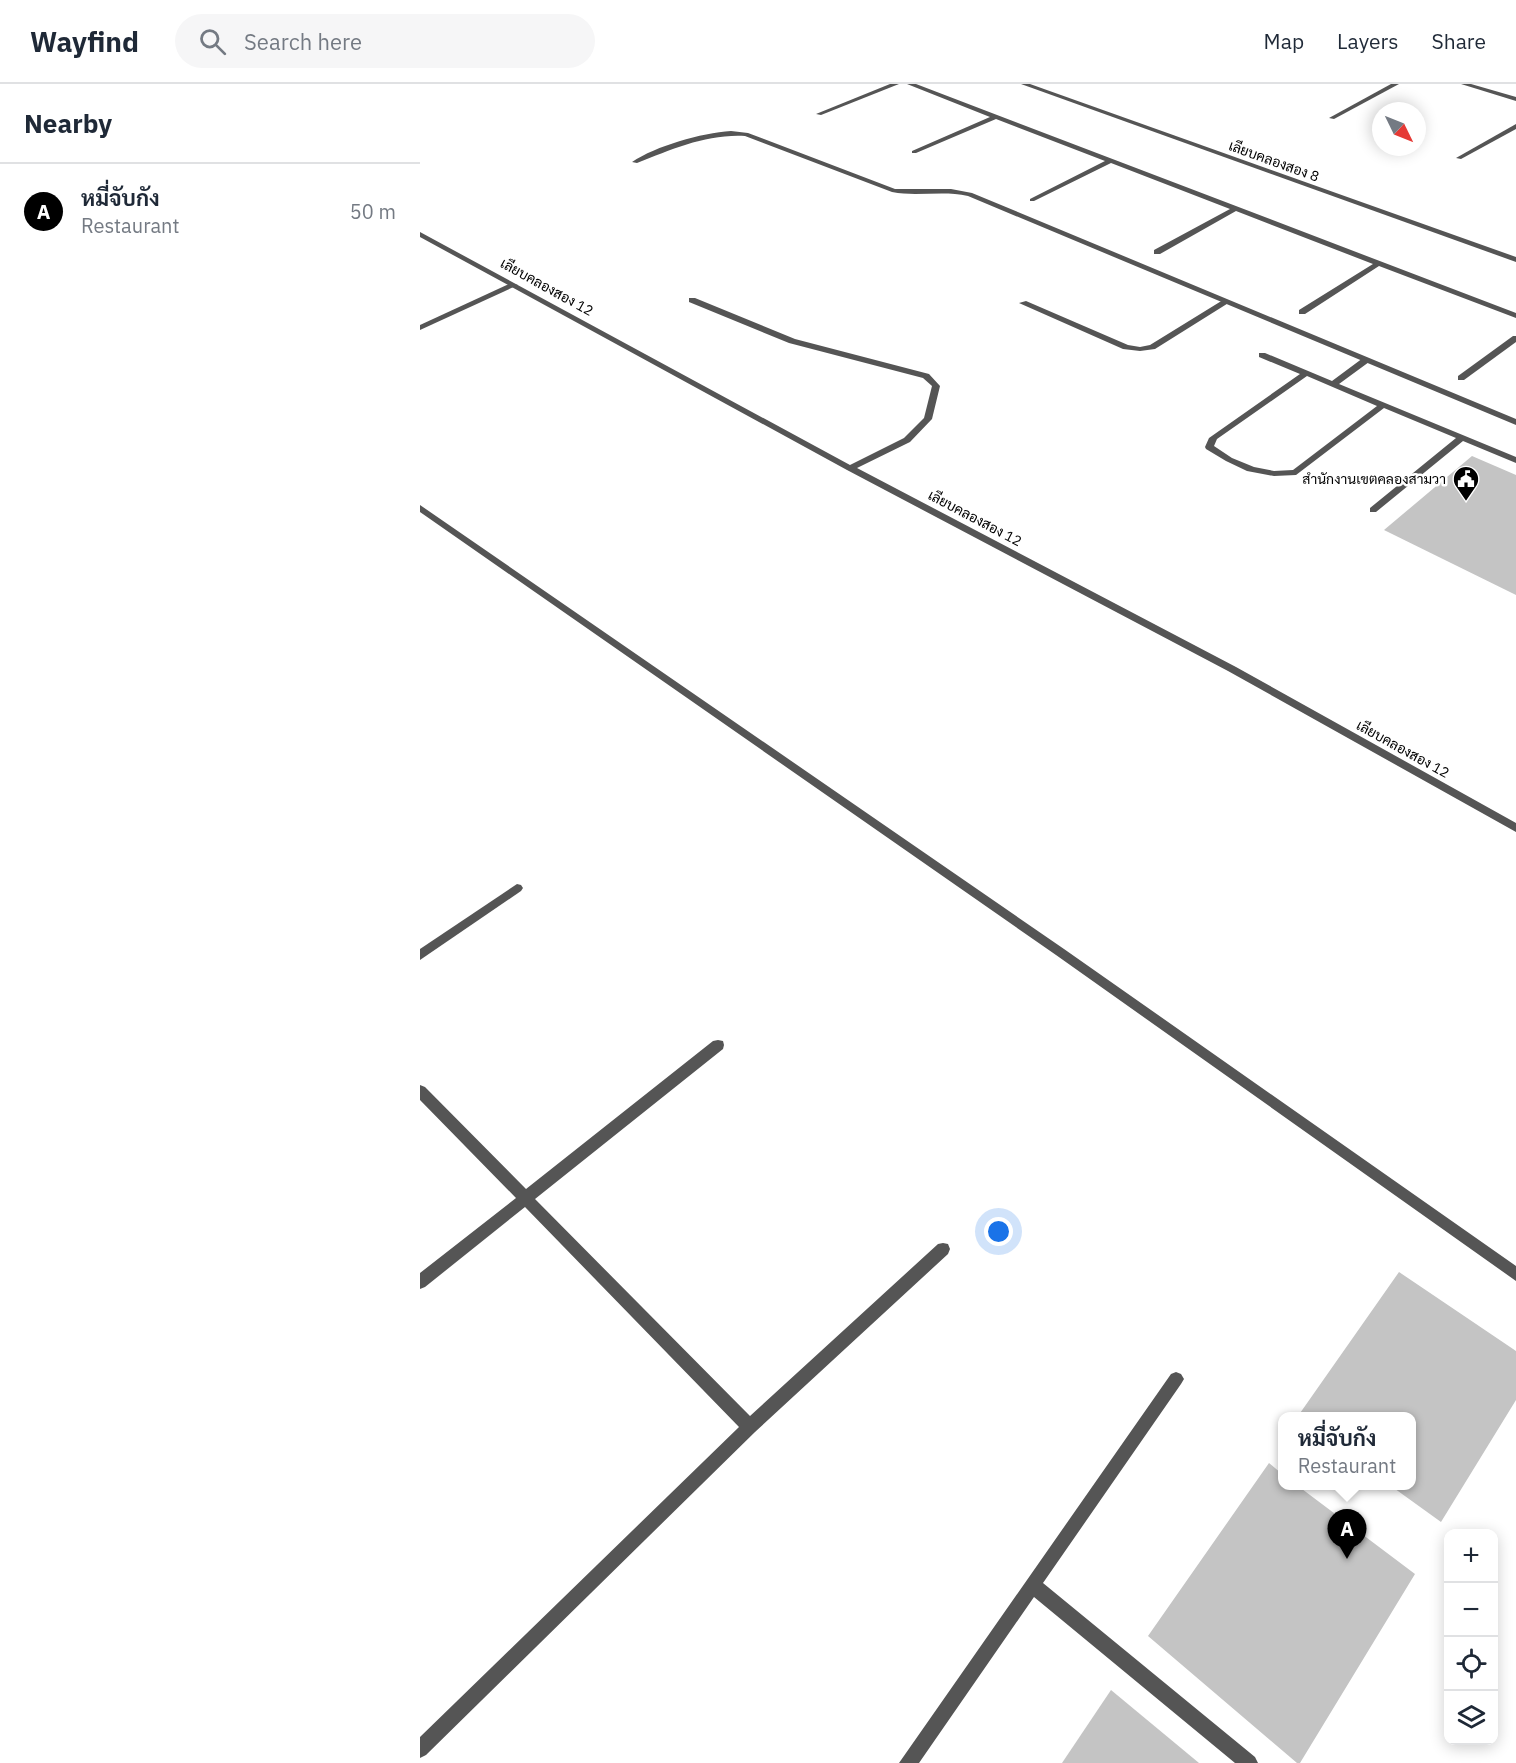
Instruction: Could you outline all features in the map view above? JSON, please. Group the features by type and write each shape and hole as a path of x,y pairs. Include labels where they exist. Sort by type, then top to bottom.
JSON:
{"street":[{"path":"819,114 896,84"},
{"path":"910,84 1516,316"},
{"name":"เลียบคลองสอง 8","path":"1024,84 1516,260"},
{"path":"1332,118 1396,84"},
{"path":"1464,84 1516,99"},
{"path":"914,152 996,117"},
{"path":"1459,158 1516,126"},
{"path":"635,162 699,136 725,132 746,135 894,191 909,193 954,190 969,194 1516,422"},
{"path":"1032,200 1111,161"},
{"path":"1157,252 1235,208"},
{"name":"เลียบคลองสอง 12","path":"420,234 850,468 1232,669 1516,828"},
{"path":"1302,312 1378,264"},
{"path":"420,328 514,285"},
{"path":"693,300 792,341 927,376 936,386 928,419 907,440 850,468"},
{"path":"1023,303 1126,347 1140,349 1152,347 1226,302"},
{"path":"1461,378 1516,338"},
{"path":"1262,355 1516,460"},
{"path":"1333,384 1366,360"},
{"path":"1306,373 1213,438 1209,447 1218,454 1261,472 1280,476 1296,472 1383,405"},
{"path":"1373,510 1462,438"},
{"path":"420,508 1060,952 1516,1274"},
{"path":"420,955 517,888"},
{"path":"420,1282 718,1045"},
{"path":"420,1091 750,1427"},
{"path":"420,1749 750,1427 943,1249"},
{"path":"908,1763 1176,1379"},
{"path":"1032,1585 1249,1763"}],"building":[{"name":"สำนักงานเขตคลองสามวา","path":"1472,456 1516,475 1516,595 1384,530"},
{"path":"1399,1272 1516,1351 1516,1400 1441,1522 1397,1490 1416,1490 1416,1412 1301,1412"},
{"path":"1269,1463 1278,1471 1278,1490 1303,1490 1415,1574 1300,1763 1297,1763 1148,1636"},
{"path":"1111,1690 1199,1763 1062,1763"}],"place":[{"name":"สำนักงานเขตคลองสามวา","path":"1466,502"},
{"name":"หมี่จับกัง","path":"1347,1559"}]}
